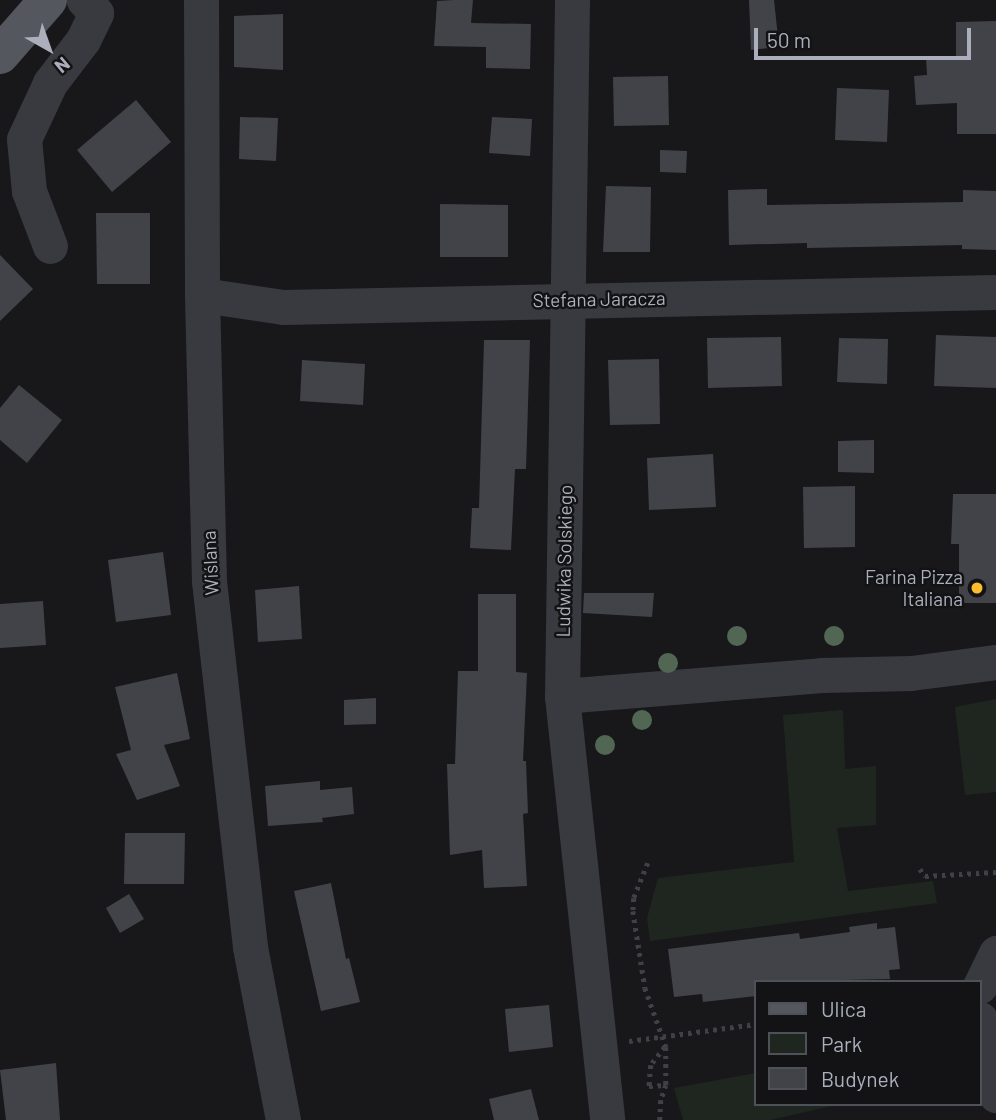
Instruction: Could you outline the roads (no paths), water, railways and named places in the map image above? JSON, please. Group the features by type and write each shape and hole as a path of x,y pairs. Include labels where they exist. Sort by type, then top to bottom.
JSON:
{"main road":[{"path":"0,55 48,0"}],"street":[{"path":"50,246 29,191 24,139 50,83 83,40 96,13 84,0"},
{"name":"Wiślana","path":"201,0 202,295 209,581 250,947 283,1120"},
{"name":"Ludwika Solskiego","path":"572,0 562,695 607,1120"},
{"name":"Stefana Jaracza","path":"202,295 282,307 996,292"},
{"path":"562,695 821,675 911,673 996,662"},
{"path":"982,982 996,953"},
{"path":"982,1028 996,1095"}],"place":[{"name":"Farina Pizza Italiana","path":"977,588"}]}
